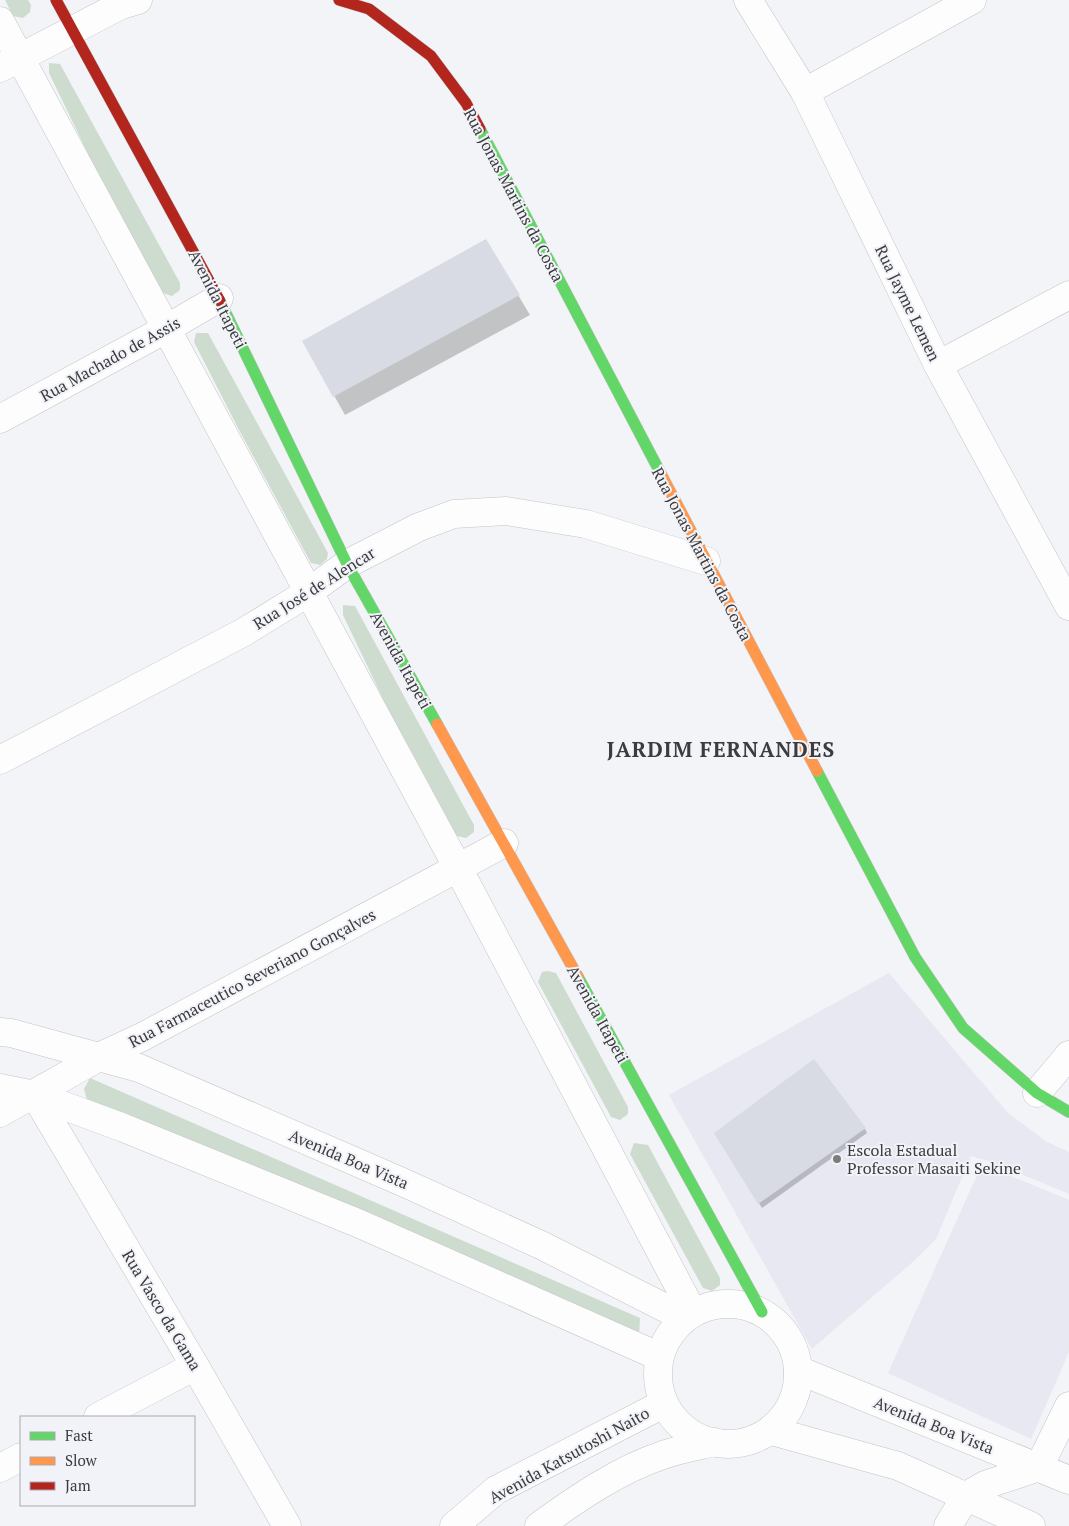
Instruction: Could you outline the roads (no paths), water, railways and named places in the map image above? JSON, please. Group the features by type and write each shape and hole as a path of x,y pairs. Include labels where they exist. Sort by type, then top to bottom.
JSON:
{"street":[{"name":"Avenida Itapeti","path":"56,0 219,298 347,564 504,843 762,1312"},
{"path":"10,62 121,5 138,0"},
{"name":"Rua Jonas Martins da Costa","path":"339,0 369,9 431,56 466,103 915,957 962,1028 1037,1093 1069,1112"},
{"name":"Rua Jayme Lemen","path":"748,0 805,92 938,365 1069,606"},
{"path":"805,92 972,0"},
{"path":"0,21 10,62 166,329 309,592 458,868 689,1315"},
{"path":"938,365 1069,295"},
{"name":"Rua Machado de Assis","path":"0,419 166,329 219,298"},
{"name":"Rua José de Alencar","path":"0,760 244,632 309,592 347,564 419,527 454,514 506,511 586,524 706,561"},
{"name":"Rua Farmaceutico Severiano Gonçalves","path":"0,1113 35,1095 100,1056 144,1036 504,843"},
{"name":"Avenida Boa Vista","path":"4,1026 139,1068 400,1181 689,1315"},
{"path":"1037,1093 1069,1056"},
{"path":"0,1088 35,1095 124,1128 360,1224 658,1356"},
{"name":"Rua Vasco da Gama","path":"35,1095 287,1526"},
{"path":"715,1304 739,1304 762,1312 780,1326 793,1347 798,1370 797,1389 790,1408 772,1431 745,1443 706,1441 689,1433 675,1421 662,1404 659,1389 658,1356 671,1333 689,1315 715,1304"},
{"path":"100,1416 195,1366"},
{"name":"Avenida Boa Vista","path":"798,1370 1069,1480"},
{"name":"Avenida Katsutoshi Naito","path":"454,1526 496,1490 662,1404"},
{"path":"948,1526 966,1496 985,1485 1039,1467 1069,1406"},
{"path":"772,1431 898,1466 1031,1526"},
{"path":"539,1526 558,1512 623,1472 662,1455 715,1442"},
{"path":"0,1468 20,1458"}],"place":[{"name":"Escola Estadual Professor Masaiti Sekine","path":"837,1159"}],"district":[{"name":"JARDIM FERNANDES","path":"721,749"}]}
